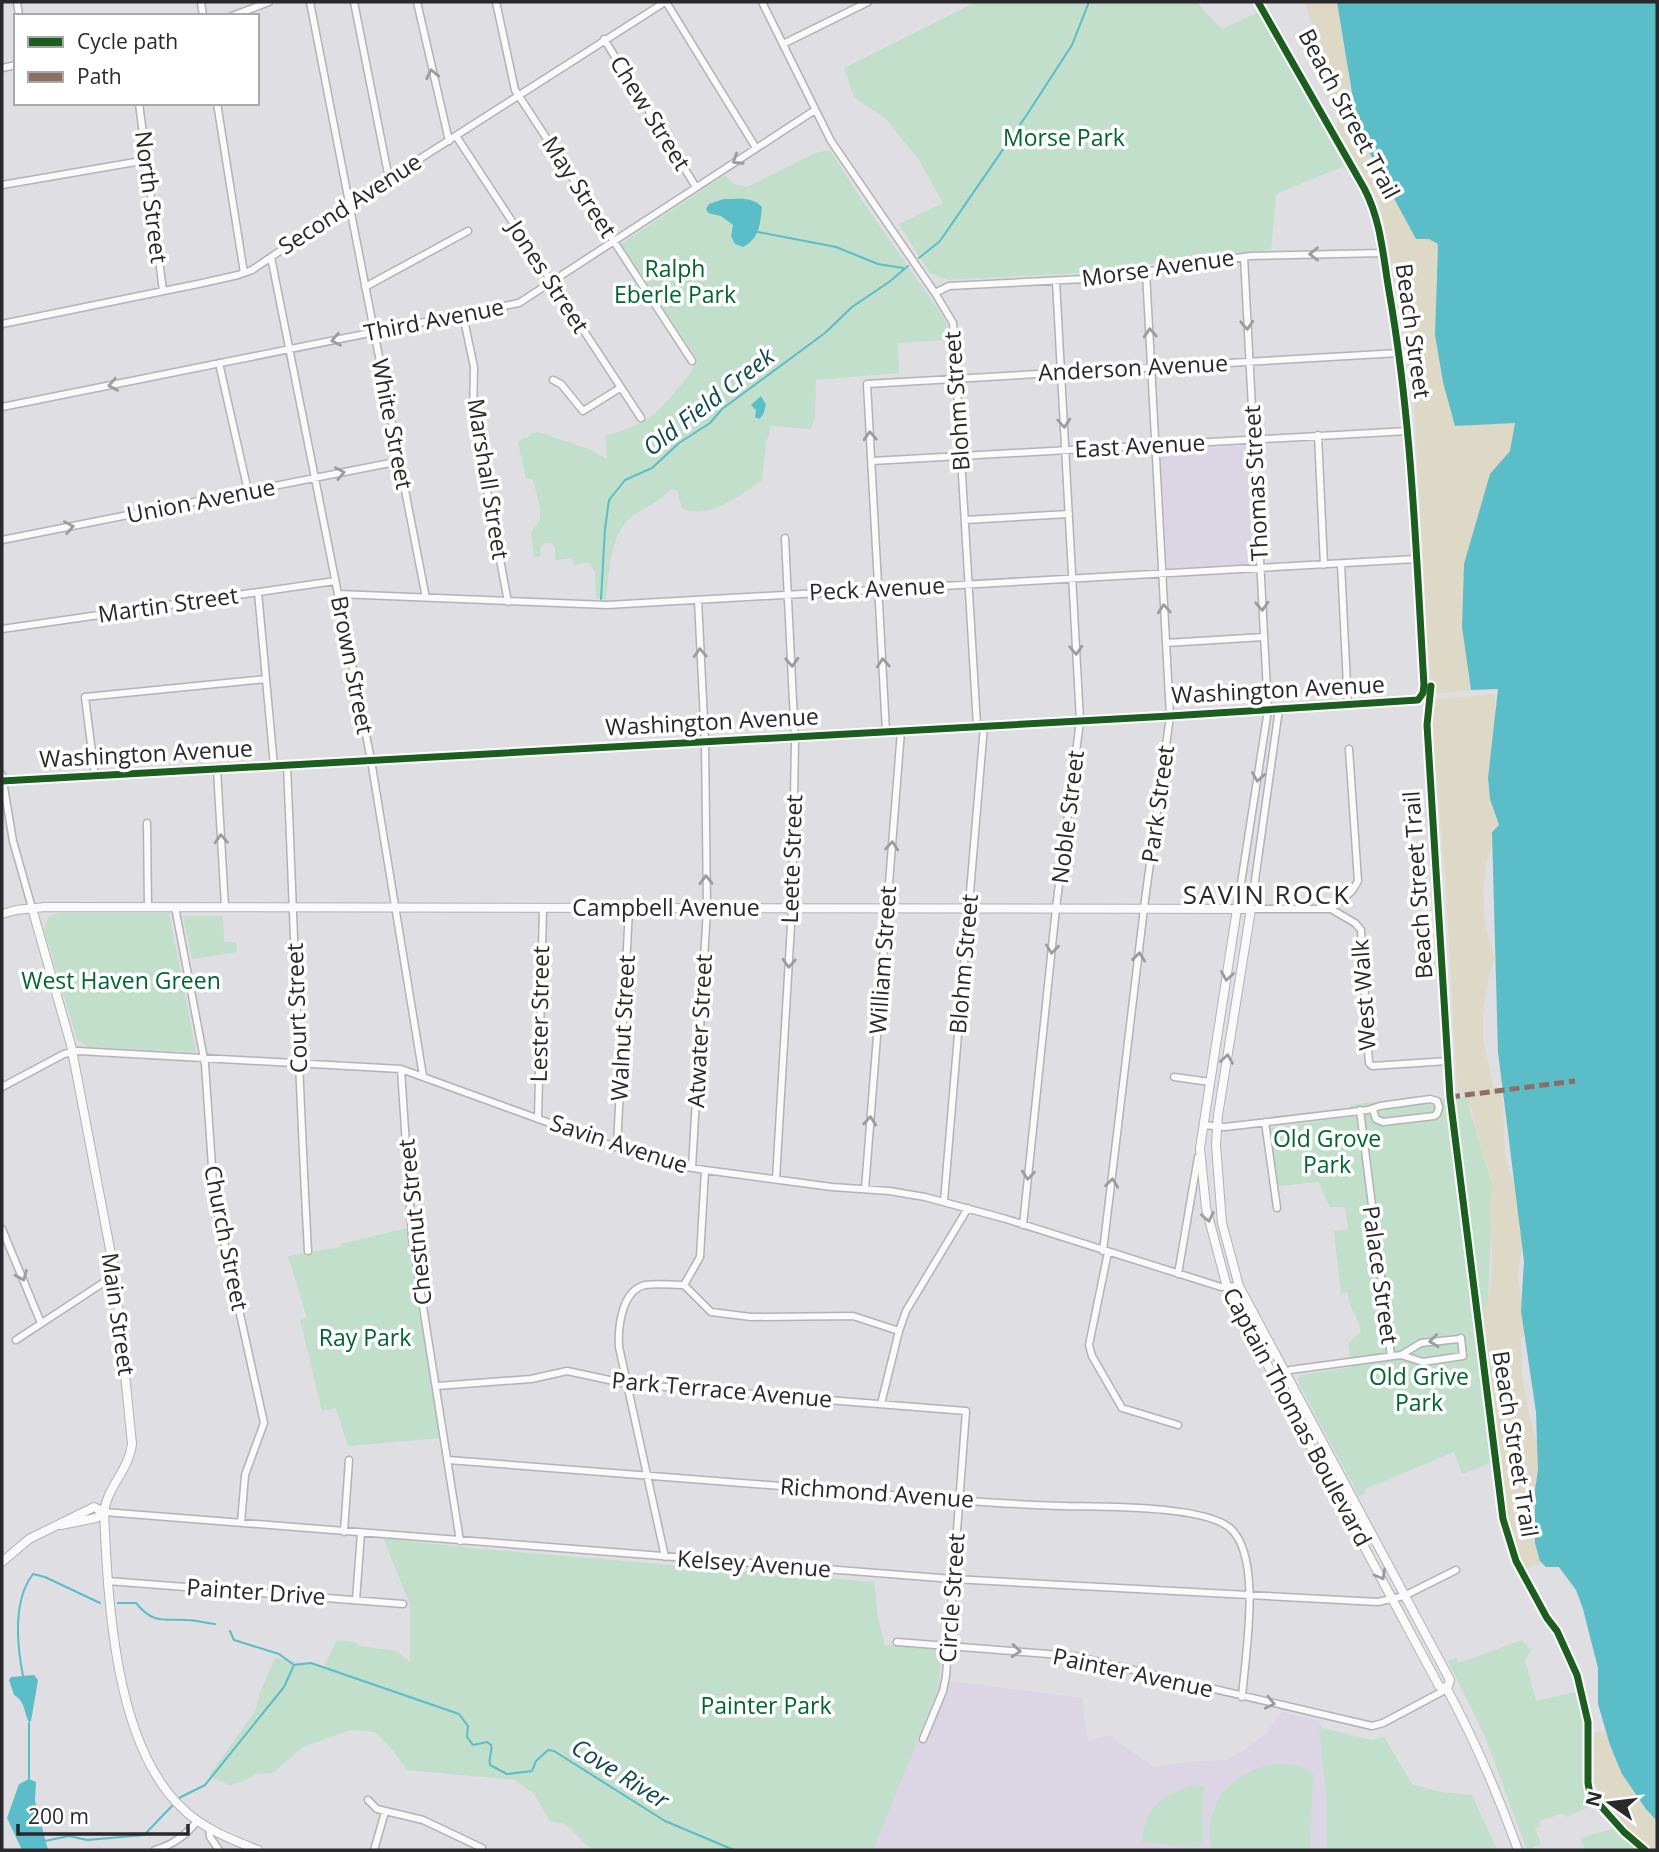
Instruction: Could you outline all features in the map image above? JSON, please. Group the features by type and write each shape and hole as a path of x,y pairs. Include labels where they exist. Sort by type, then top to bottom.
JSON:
{"main road":[{"name":"Campbell Avenue","path":"2,914 32,908 148,907 1251,909"},
{"name":"Main Street","path":"32,908 60,1002 114,1275 132,1444 128,1462 106,1500 104,1512 108,1581 118,1661 129,1710 140,1742 164,1787 178,1805 209,1828 258,1850"},
{"name":"Captain Thomas Boulevard","path":"1237,909 1200,1148 1206,1208 1227,1287 1333,1493 1439,1686 1447,1689 1486,1766 1518,1850"},
{"name":"Captain Thomas Boulevard","path":"1251,909 1216,1126 1216,1166 1222,1223 1239,1286 1450,1680 1447,1689"},
{"path":"2,1561 29,1539 92,1508 104,1512"}],"street":[{"path":"237,14 269,2"},
{"name":"White Street","path":"310,2 426,598"},
{"path":"354,2 388,179"},
{"path":"416,2 449,141"},
{"name":"May Street","path":"496,2 514,89 692,361"},
{"path":"666,2 756,148"},
{"name":"Second Avenue","path":"2,324 244,273 604,39 666,2"},
{"name":"Blohm Street","path":"762,2 831,141 953,323 981,726 969,908 944,1201"},
{"path":"783,44 865,2"},
{"name":"Beach Street","path":"1258,2 1370,200 1376,216 1399,353 1408,431 1424,685 1422,695"},
{"name":"Chew Street","path":"604,39 696,187"},
{"name":"North Street","path":"139,105 163,291"},
{"path":"217,105 244,273"},
{"name":"Third Avenue","path":"2,407 519,303 815,110"},
{"name":"Jones Street","path":"456,136 640,418"},
{"path":"2,185 147,160"},
{"path":"365,287 468,231"},
{"name":"Morse Avenue","path":"935,293 949,286 1104,278 1244,257 1382,253"},
{"name":"Brown Street","path":"271,257 371,760 423,1076"},
{"name":"Thomas Street","path":"1244,257 1268,710"},
{"name":"Park Street","path":"1146,272 1170,716 1144,908 1106,1251 1089,1345 1092,1356 1122,1408 1178,1425"},
{"name":"Noble Street","path":"1023,1225 1056,908 1080,721 1056,281"},
{"name":"Marshall Street","path":"463,315 474,367 473,415 508,602"},
{"name":"Anderson Avenue","path":"872,461 867,384 1399,353"},
{"path":"219,363 248,491"},
{"path":"553,380 561,384 583,411 620,388"},
{"name":"East Avenue","path":"872,461 1408,431"},
{"path":"1318,435 1324,565"},
{"name":"Union Avenue","path":"2,540 400,461"},
{"path":"872,461 886,731"},
{"path":"965,520 1069,514"},
{"name":"Leete Street","path":"776,1179 792,908 795,737 785,538"},
{"name":"Peck Avenue","path":"338,594 607,605 1416,559"},
{"path":"1341,564 1348,705"},
{"name":"Martin Street","path":"2,629 335,581"},
{"path":"258,592 274,766"},
{"name":"Atwater Street","path":"692,1168 706,908 705,741 698,600"},
{"path":"1166,643 1264,637"},
{"path":"95,776 85,697 266,679"},
{"name":"Washington Avenue","path":"2,779 1411,702 1422,695"},
{"name":"Captain Thomas Boulevard","path":"1251,909 1279,709"},
{"name":"Captain Thomas Boulevard","path":"1237,909 1268,710"},
{"name":"William Street","path":"865,1189 901,730"},
{"path":"1331,909 1352,891 1358,881 1349,749"},
{"name":"Court Street","path":"287,765 308,1251"},
{"path":"217,769 225,908"},
{"name":"Main Street","path":"2,779 13,841 32,908"},
{"path":"147,823 148,907"},
{"name":"Church Street","path":"175,907 203,1057 213,1189 264,1423 245,1475 241,1523"},
{"name":"Lester Street","path":"538,1119 543,908"},
{"name":"Walnut Street","path":"617,1147 629,908"},
{"name":"Campbell Avenue","path":"1251,909 1331,909"},
{"name":"West Walk","path":"1331,909 1355,923 1361,930 1368,1063 1372,1066 1448,1061"},
{"name":"Savin Avenue","path":"2,1087 71,1052 401,1069 657,1161 705,1170 908,1193 968,1208 1178,1274 1227,1287 1239,1286"},
{"name":"Chestnut Street","path":"401,1069 412,1237 460,1541"},
{"path":"1174,1077 1210,1082"},
{"path":"1203,1125 1265,1122 1373,1110 1380,1106 1430,1099 1437,1101 1439,1107 1434,1116 1383,1122 1376,1119 1373,1110"},
{"name":"Palace Street","path":"1360,1111 1391,1356"},
{"path":"1265,1122 1277,1208"},
{"path":"1178,1274 1200,1148"},
{"path":"684,1285 700,1257 705,1170"},
{"path":"881,1404 906,1311 968,1208"},
{"path":"2,1229 41,1323"},
{"path":"16,1340 114,1275"},
{"path":"666,1557 618,1337 627,1302 635,1291 645,1286 684,1285 711,1312 751,1317 853,1316 899,1331"},
{"path":"1272,1376 1391,1356 1401,1355 1423,1362 1463,1356 1461,1338 1421,1343 1401,1355"},
{"name":"Park Terrace Avenue","path":"437,1386 531,1379 567,1371 628,1384 966,1411"},
{"name":"Circle Street","path":"923,1739 943,1690 966,1411"},
{"path":"344,1532 349,1460"},
{"name":"Richmond Avenue","path":"448,1460 959,1500 1125,1508 1188,1513 1214,1519 1231,1529 1242,1546 1248,1570 1250,1596 1242,1697"},
{"name":"Kelsey Avenue","path":"104,1512 953,1579 1381,1602 1404,1596 1456,1570"},
{"path":"356,1600 361,1533"},
{"name":"Painter Drive","path":"108,1581 403,1604"},
{"name":"Painter Avenue","path":"897,1643 1074,1656 1371,1726 1383,1723 1447,1689"},
{"path":"368,1800 377,1809 423,1820 482,1848"},
{"path":"374,1850 385,1812"},
{"path":"155,1850 184,1835 197,1821"},
{"path":"209,1828 209,1837 219,1850"}],"shaded area":[{"path":"1249,445 1255,565 1167,569 1160,450"},
{"path":"920,1677 1082,1698 1088,1741 1109,1735 1154,1767 1194,1761 1226,1760 1265,1734 1282,1712 1320,1721 1326,1758 1328,1850 863,1850"}],"green space":[{"name":"Morse Park","path":"976,2 1196,2 1222,29 1259,12 1344,166 1276,194 1271,250 1099,272 948,280 930,273 899,224 943,203 919,160 887,120 854,97 844,68"},
{"name":"Ralph Eberle Park","path":"830,150 943,317 948,340 898,343 899,373 816,380 815,417 811,429 771,426 762,480 724,504 702,512 682,508 677,490 670,490 628,519 616,539 606,599 596,599 595,572 589,562 574,565 572,558 555,560 555,547 551,543 544,543 540,548 541,556 534,557 531,533 540,520 540,508 533,479 526,479 518,442 524,437 528,438 531,433 538,432 589,449 607,459 605,436 639,424 655,413 687,377 697,359 621,244 725,175 733,184 747,187 815,153","holes":["721,216 758,232 731,236 733,225"]},
{"name":"West Haven Green","path":"61,913 169,913 196,1052 88,1047 77,1040 44,929 49,916"},
{"path":"183,916 223,916 224,942 236,942 237,952 192,959"},
{"name":"Old Grive Park","path":"1429,1095 1439,1098 1469,1097 1470,1111 1493,1187 1488,1301 1483,1313 1495,1461 1462,1474 1454,1452 1365,1489 1366,1494 1359,1496 1297,1380 1301,1375 1352,1367 1348,1343 1361,1332 1347,1292 1341,1293 1334,1231 1348,1229 1345,1207 1330,1207 1318,1182 1280,1186 1277,1184 1270,1128 1348,1117 1351,1105"},
{"name":"Ray Park","path":"407,1228 441,1438 348,1446 336,1408 322,1411 300,1320 307,1318 288,1256 340,1247 341,1244"},
{"name":"Painter Park","path":"383,1538 470,1548 874,1582 878,1618 885,1645 944,1649 936,1694 873,1850 592,1850 565,1824 550,1821 534,1794 515,1780 407,1770 375,1732 350,1730 303,1747 273,1773 257,1774 229,1785 209,1776 256,1710 259,1695 275,1658 324,1667 337,1640 396,1651 410,1662 410,1604"},
{"path":"1522,1640 1531,1650 1525,1660 1536,1701 1579,1691 1587,1741 1587,1791 1595,1804 1566,1817 1564,1813 1539,1821 1540,1826 1535,1829 1541,1844 1527,1850 1485,1736 1448,1661 1456,1658 1459,1663"},
{"path":"1319,1727 1371,1740 1384,1737 1412,1784 1441,1792 1472,1795 1497,1850 1327,1850 1327,1806"},
{"path":"1280,1764 1296,1765 1313,1772 1310,1850 1211,1850 1209,1833 1212,1818 1225,1791 1249,1772"},
{"path":"1203,1786 1203,1843 1199,1847 1142,1842 1148,1818 1160,1800 1179,1789"},
{"path":"1616,1828 1642,1850 1585,1850 1580,1838"}],"sand":[{"path":"1305,2 1337,2 1353,106 1363,140 1392,192 1429,239 1438,244 1435,335 1516,422 1510,451 1490,474 1464,564 1462,627 1471,690 1431,694 1414,404 1388,241 1378,199 1337,128 1337,109 1334,102 1325,97 1323,89 1328,85 1328,73 1322,70"},
{"path":"1495,694 1495,725 1488,778 1490,799 1499,825 1486,865 1483,892 1485,924 1495,958 1489,975 1483,1015 1483,1038 1494,1090 1502,1090 1505,1154 1519,1195 1523,1238 1518,1279 1529,1335 1521,1337 1522,1374 1529,1415 1542,1460 1535,1531 1546,1563 1523,1568 1504,1502 1483,1313 1492,1277 1492,1185 1468,1097 1466,1093 1457,1094 1445,875 1430,707 1438,699"},
{"path":"1607,1731 1627,1779 1657,1821 1657,1850 1650,1848 1631,1833 1598,1790 1594,1773 1594,1732"}],"water":[{"path":"1337,2 1657,2 1657,1821 1622,1774 1610,1745 1598,1704 1598,1668 1576,1590 1559,1567 1546,1567 1540,1561 1535,1543 1535,1489 1538,1470 1536,1412 1521,1311 1524,1261 1498,1052 1492,832 1499,825 1490,799 1488,778 1498,689 1471,690 1462,627 1464,564 1490,474 1510,451 1515,423 1455,426 1443,382 1435,335 1438,244 1429,239 1416,239 1362,139"},
{"path":"724,199 749,200 762,207 756,235 743,247 735,244 731,236 733,225 721,216 708,213 706,209 709,204"},
{"path":"761,396 766,405 759,419 755,417 756,410 751,405"},
{"path":"34,1675 38,1680 29,1722 9,1680 11,1677"},
{"path":"29,1779 36,1782 35,1801 48,1850 22,1850 7,1818 19,1784"}],"waterway":[{"name":"Old Field Creek","path":"919,258 940,241 1026,116 1072,45 1089,2"},
{"path":"758,232 836,247 878,264 903,268"},
{"name":"Old Field Creek","path":"601,599 609,500 625,480 652,468 679,443 710,423 722,409 825,333 852,307 908,266"},
{"name":"Cove River","path":"23,1676 18,1637 19,1610 33,1574 100,1603"},
{"name":"Cove River","path":"118,1603 136,1603 142,1610 159,1619 215,1624"},
{"name":"Cove River","path":"230,1631 234,1640 279,1654 294,1665"},
{"name":"Cove River","path":"179,1798 205,1785 284,1687 294,1665 311,1663 459,1714 468,1726 467,1737 473,1745 487,1742 491,1745 490,1765 507,1774 532,1771 536,1761 548,1750 554,1751 665,1821 734,1850"},
{"name":"Cove River","path":"29,1723 29,1781"},
{"name":"Cove River","path":"45,1841 69,1836 87,1840 144,1835 172,1806"}],"marked path":[{"path":"1450,1097 1575,1081"}],"cycle path":[{"name":"Beach Street Trail","path":"2,781 1418,700 1424,685 1408,438 1397,340 1378,225 1364,188 1258,2"},
{"name":"Beach Street Trail","path":"1431,686 1427,725 1450,1097 1503,1519 1516,1561 1557,1631 1577,1675 1588,1722 1590,1794 1624,1832 1645,1850"}],"district":[{"name":"SAVIN ROCK","path":"1267,895"}],"park label":[{"name":"Old Grove Park","path":"1327,1152"}]}
